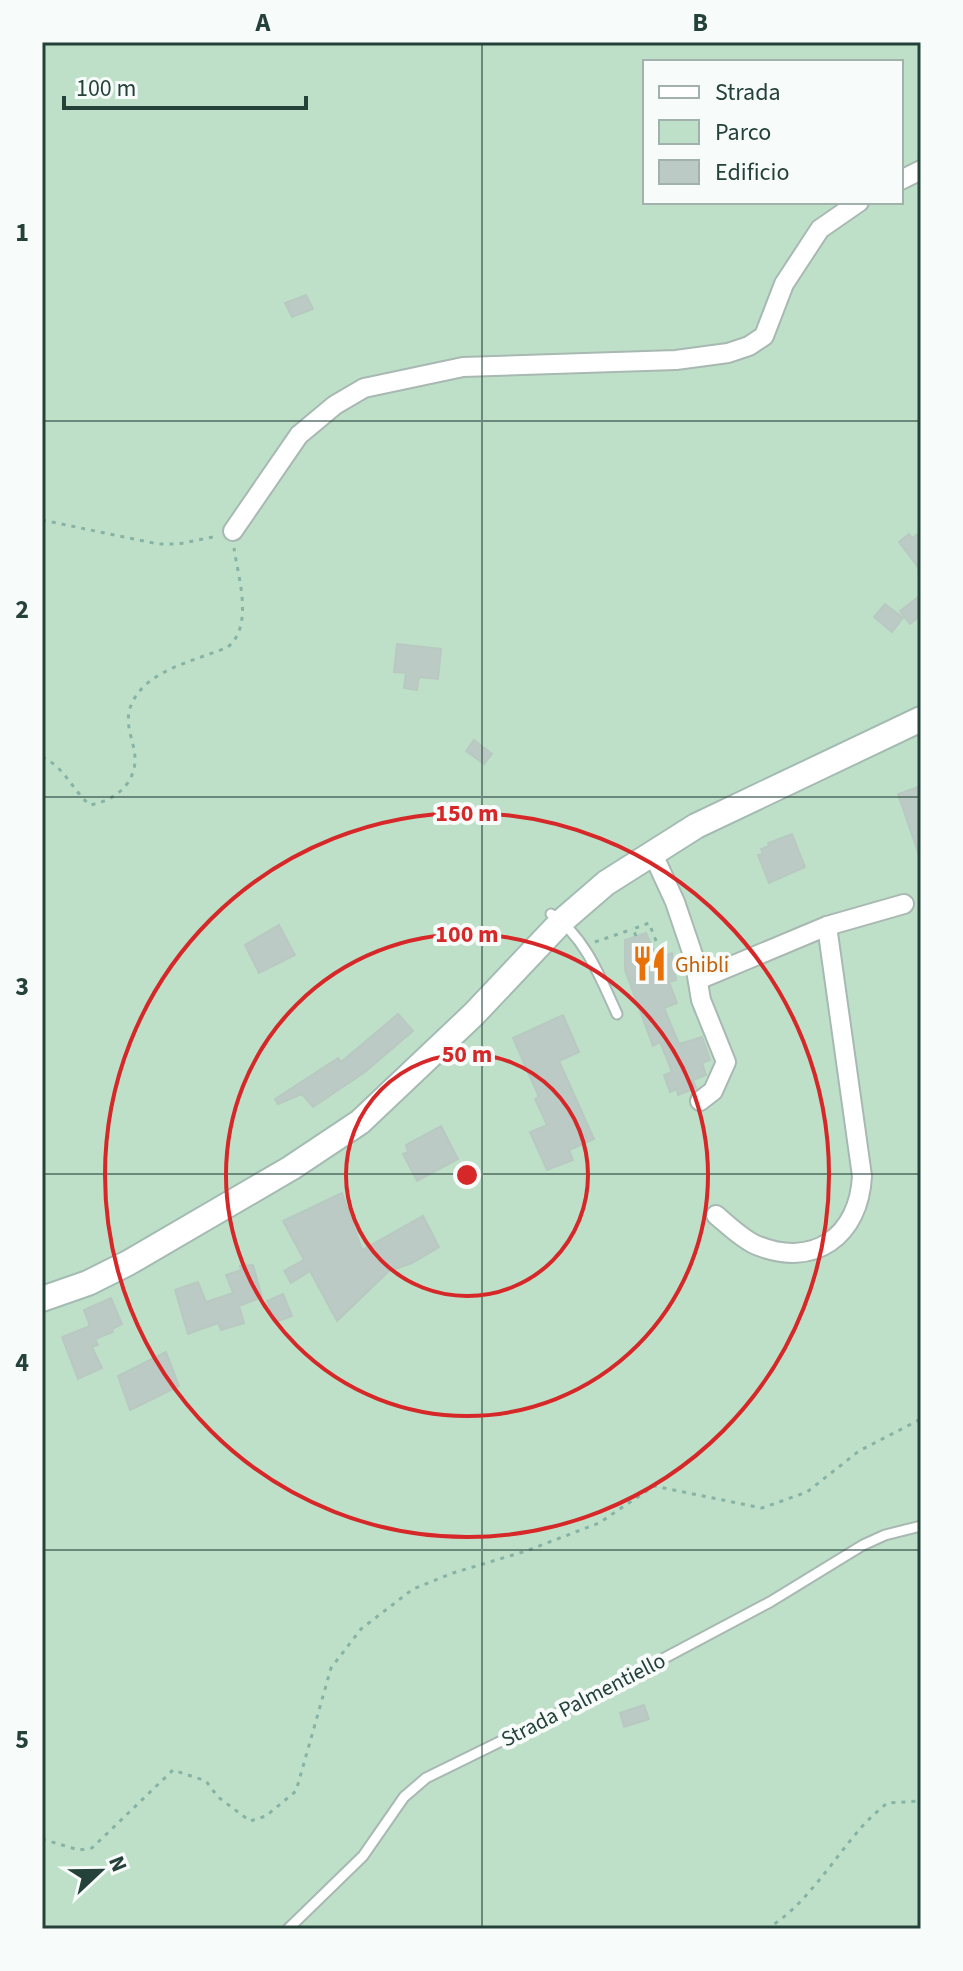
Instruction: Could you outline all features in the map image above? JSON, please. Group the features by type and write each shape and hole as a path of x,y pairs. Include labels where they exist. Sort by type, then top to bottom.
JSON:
{"street":[{"path":"903,179 921,170"},
{"path":"233,531 299,435 335,405 364,388 463,367 676,360 728,353 749,346 764,336 784,284 820,229 856,204"},
{"path":"42,1299 88,1283 142,1256 291,1168 360,1122 463,1024 557,918 652,852 696,826 921,719"},
{"path":"652,852 675,902 694,958 701,1000 726,1062 713,1091 700,1101"},
{"path":"698,980 827,926 904,904"},
{"path":"716,1215 754,1245 782,1252 807,1253 841,1235 861,1194 860,1160 827,926"}],"lane":[{"path":"557,918 582,946 617,1014"},
{"name":"Strada Palmentiello","path":"288,1929 363,1856 404,1797 426,1778 595,1695 757,1610 863,1545 885,1535 921,1526"}],"path":[{"path":"42,520 158,544 208,539 233,531 242,585 241,627 237,639 228,647 158,676 132,701 128,719 137,762 122,791 105,802 90,805 67,775 42,757"},
{"path":"582,946 649,923 662,956"},
{"path":"633,929 636,936"},
{"path":"42,1839 79,1850 92,1848 173,1770 206,1781 218,1797 250,1821 266,1816 296,1791 331,1668 361,1629 413,1589 599,1523 654,1486 762,1508 807,1492 859,1451 921,1419"},
{"path":"766,1929 808,1891 860,1828 887,1803 921,1801"}],"green space":[{"path":"42,42 921,42 921,1929 42,1929"}],"building":[{"path":"306,295 313,309 292,317 285,303"},
{"path":"921,532 921,571 899,542 909,534 912,538"},
{"path":"921,595 921,615 910,624 900,611"},
{"path":"885,604 903,618 892,632 874,617"},
{"path":"397,644 441,649 438,679 419,677 417,690 404,688 406,673 394,672"},
{"path":"474,740 492,754 484,764 466,751"},
{"path":"921,786 921,855 919,855 898,794"},
{"path":"792,834 805,867 769,883 758,855 763,854 761,849 769,846 768,843"},
{"path":"279,925 295,955 259,973 245,945"},
{"path":"646,933 657,958 672,953 676,980 669,982 677,1003 664,1008 679,1044 702,1037 710,1060 702,1063 706,1075 693,1080 696,1088 678,1095 677,1089 670,1092 664,1075 672,1072 660,1042 653,1046 625,970 625,940"},
{"path":"398,1014 413,1031 365,1072 313,1107 302,1094 278,1104 275,1099 338,1058 341,1062"},
{"path":"563,1015 579,1052 559,1061 594,1139 569,1150 573,1160 547,1170 530,1132 547,1125 535,1099 539,1097 513,1038"},
{"path":"441,1126 458,1159 417,1181 403,1154 408,1152 406,1145"},
{"path":"342,1193 362,1250 423,1216 439,1247 412,1263 389,1271 337,1321 310,1271 291,1283 284,1271 304,1260 283,1221"},
{"path":"253,1265 262,1297 239,1306 244,1323 221,1330 218,1323 188,1334 175,1290 198,1282 206,1302 233,1293 226,1275 241,1270 240,1266"},
{"path":"283,1294 292,1316 276,1322 267,1301"},
{"path":"111,1298 122,1324 112,1329 113,1332 95,1339 98,1345 92,1347 102,1368 78,1379 62,1337 90,1326 84,1310"},
{"path":"166,1352 179,1386 130,1410 118,1376"},
{"path":"644,1705 649,1719 624,1727 620,1713"}],"place":[{"name":"Ghibli","path":"649,964"}]}
